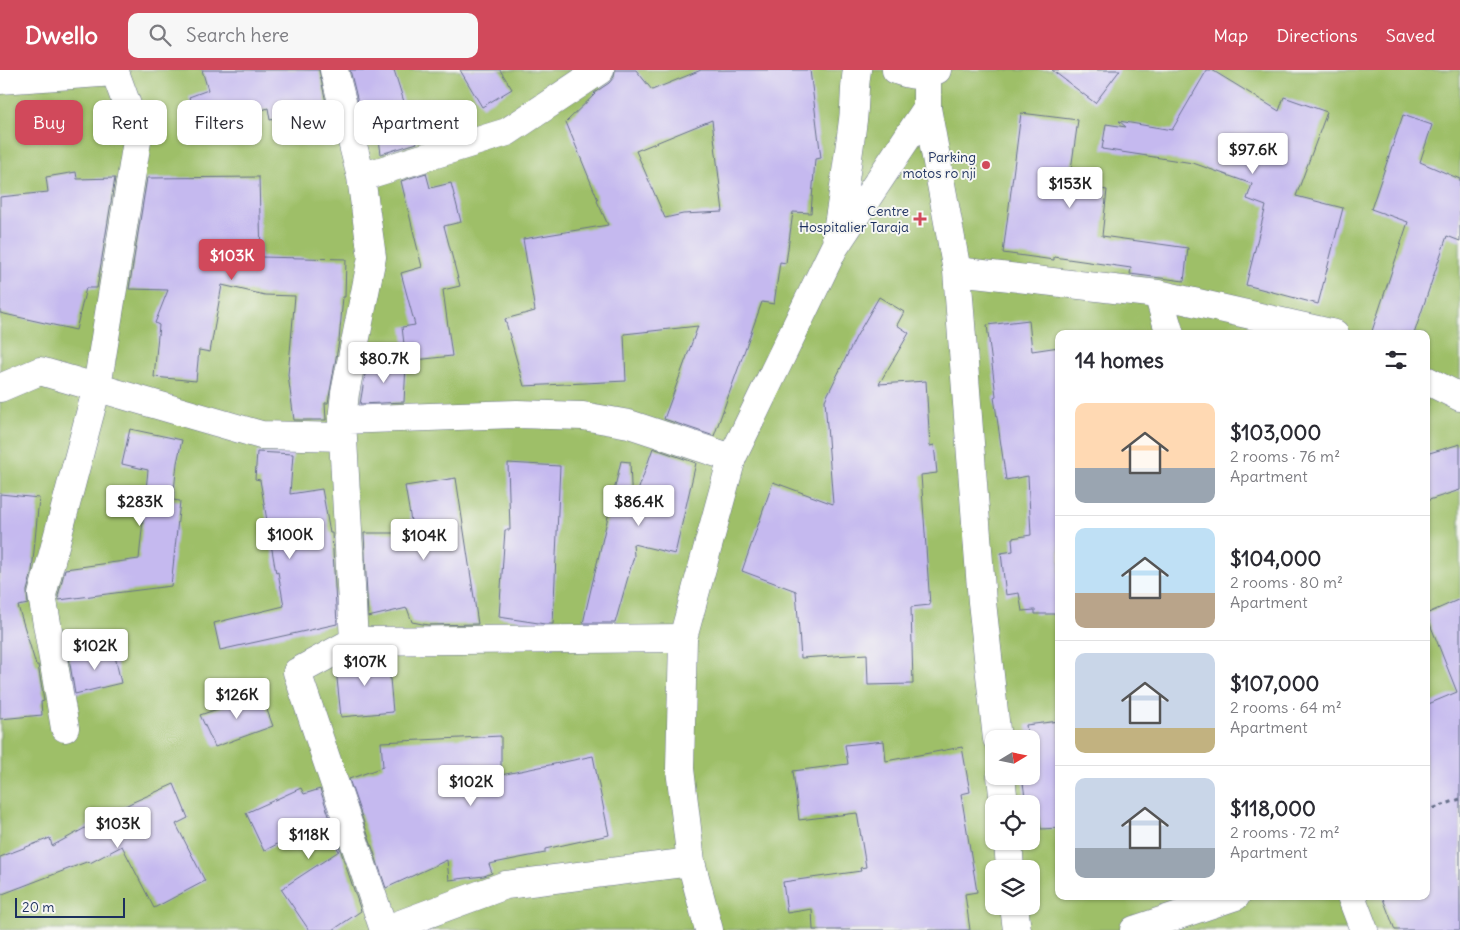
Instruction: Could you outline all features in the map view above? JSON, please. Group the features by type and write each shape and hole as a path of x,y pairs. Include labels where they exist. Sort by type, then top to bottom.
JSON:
{"main road":[{"path":"334,70 361,177 372,257 345,393 342,428 354,641"},
{"path":"361,177 507,132 600,70"},
{"path":"834,248 847,174 857,70"},
{"path":"896,70 904,74 932,72 927,108 957,271 982,602 996,730"},
{"path":"0,80 115,71 138,136 97,387 42,595 65,728"},
{"path":"709,930 691,862 680,769 683,638 732,458 834,248 927,108"},
{"path":"957,271 1158,294 1317,330"},
{"path":"1158,294 1169,330"},
{"path":"0,388 40,371 261,435 517,414 583,416 629,424 732,458"},
{"path":"1430,382 1460,397"},
{"path":"683,638 354,641 297,672 384,930 506,885 691,862"},
{"path":"1134,930 1224,900"},
{"path":"1353,900 1364,930"},
{"path":"1015,915 1017,930"}],"path":[{"path":"1430,810 1460,799"}],"green space":[{"path":"0,70 1460,70 1460,930 0,930"}],"building":[{"path":"202,70 319,70 325,100 272,100 272,120 270,120 268,108 262,110 262,100 190,100 189,97 208,90"},
{"path":"350,70 394,70 403,100 358,100"},
{"path":"460,70 500,70 512,89 482,107"},
{"path":"615,70 636,70 652,90 701,70 810,70 821,158 815,159 811,213 793,212 786,263 780,262 774,304 762,302 714,436 664,419 698,326 624,334 626,381 524,386 505,319 535,311 523,239 608,225 566,122 594,93 609,83 614,77","holes":["712,120 723,212 683,214 665,218 636,151"]},
{"path":"1052,70 1120,70 1095,103"},
{"path":"1207,70 1212,70 1279,111 1284,97 1327,112 1296,196 1343,208 1318,304 1246,285 1266,206 1247,199 1252,184 1193,163 1102,149 1106,124 1126,127 1119,121 1172,130"},
{"path":"1021,113 1078,120 1069,184 1107,190 1102,236 1188,248 1184,281 1130,274 1131,268 1054,257 1054,260 1003,253"},
{"path":"1403,115 1432,125 1420,162 1460,179 1460,241 1447,236 1415,330 1372,330 1408,222 1371,209"},
{"path":"380,145 410,145 381,154"},
{"path":"76,172 77,179 115,178 97,288 86,288 76,330 0,313 0,197 48,192 46,177"},
{"path":"426,173 430,188 451,183 461,222 444,226 460,286 443,290 452,356 406,361 402,327 415,325 401,273 422,267 401,181"},
{"path":"259,177 261,257 346,259 345,297 343,297 339,341 328,403 325,403 326,420 294,420 288,375 295,296 265,295 222,285 210,352 199,350 196,381 154,377 159,325 155,323 168,290 129,289 147,178"},
{"path":"879,297 904,312 897,325 909,333 879,384 926,381 930,446 934,445 937,473 921,475 930,605 911,607 913,684 868,685 867,654 801,658 796,591 742,571 773,482 833,504 825,400 856,337"},
{"path":"1029,320 1032,351 1055,348 1055,614 1035,614 1035,610 1022,611 1019,593 1006,595 1001,553 1013,551 1012,538 1031,535 1028,476 1006,480 994,397 996,396 987,325"},
{"path":"367,363 406,365 404,402 360,404"},
{"path":"130,429 182,440 177,463 173,500 180,501 171,586 59,600 58,596 65,569 139,559 148,470 122,464"},
{"path":"1460,444 1460,490 1430,500 1430,453"},
{"path":"653,448 696,463 675,554 633,544 634,556 615,623 583,623 621,461 630,462 632,508"},
{"path":"257,452 293,454 290,494 322,489 330,533 332,533 337,624 220,650 214,623 284,606 278,572 276,573 260,480 255,479"},
{"path":"508,463 560,466 553,624 499,617 505,530 510,530"},
{"path":"456,478 478,624 428,625 412,622 407,608 368,617 364,533 413,533 405,486"},
{"path":"0,494 39,498 32,572 27,591 28,604 18,606 36,665 38,665 44,701 41,702 42,715 0,719"},
{"path":"1460,599 1460,930 1395,930 1384,900 1430,900 1430,703 1457,692 1430,624 1430,612"},
{"path":"113,647 121,683 75,694 69,658"},
{"path":"368,656 388,656 393,712 341,717 336,669"},
{"path":"261,694 273,726 215,747 200,715"},
{"path":"1055,721 1055,828 1041,829 1040,795 1025,795 1023,785 1040,785 1040,730 1027,730 1026,725"},
{"path":"501,736 501,775 593,756 609,835 545,849 545,853 489,864 492,873 484,876 449,880 447,860 386,888 349,779 383,767 381,742"},
{"path":"884,741 886,761 962,747 970,792 961,794 977,892 965,894 970,930 813,930 812,909 787,913 783,882 861,871 860,868 866,867 857,813 799,820 793,771 848,764 845,745"},
{"path":"174,784 188,818 176,824 205,881 154,908 122,846 90,863 89,861 0,895 0,857 50,838 52,846 131,803"},
{"path":"301,788 304,794 320,789 361,911 333,930 309,930 281,889 339,851 321,821 264,851 246,813"}],"place":[{"name":"Parking motos ro nji","path":"986,165"},
{"name":"Centre Hospitalier Taraja","path":"920,219"}]}
